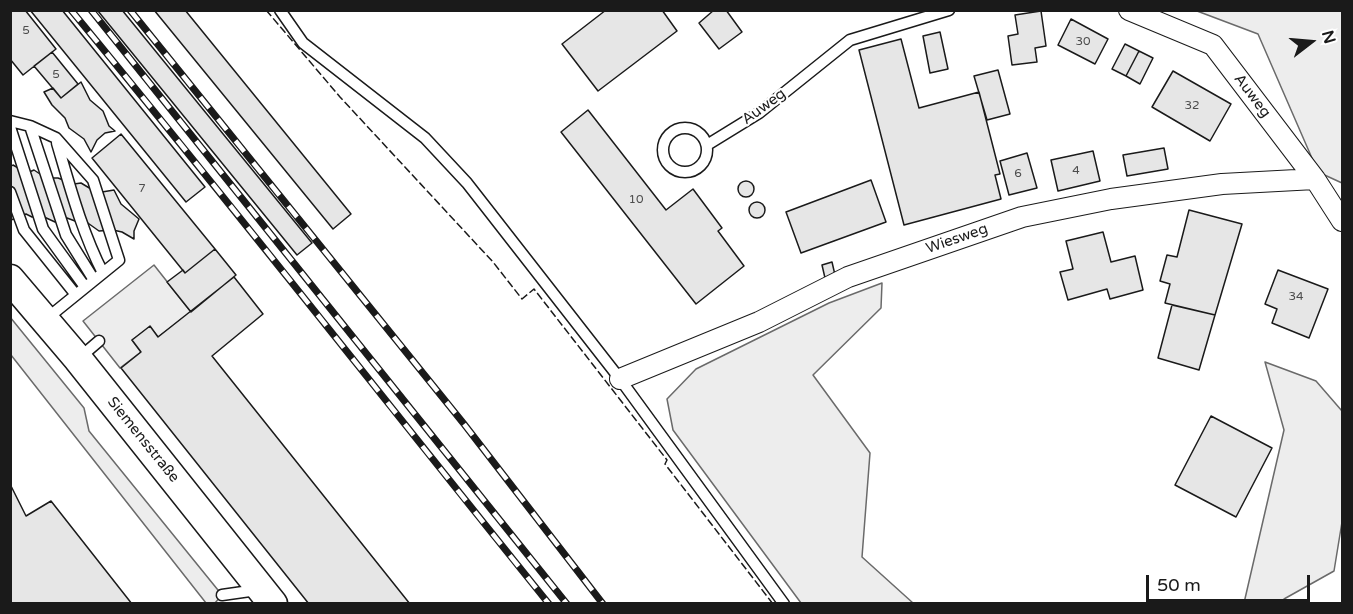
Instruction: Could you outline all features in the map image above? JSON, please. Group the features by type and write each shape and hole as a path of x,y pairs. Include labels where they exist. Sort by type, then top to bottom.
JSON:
{"main road":[{"name":"Siemensstraße","path":"10,279 44,320 88,350 267,596"}],"street":[{"name":"Auweg","path":"1129,10 1213,45 1315,179 1342,221"},
{"name":"Wiesweg","path":"620,379 759,322 848,277 1022,217 1111,199 1212,185 1315,179"}],"lane":[{"path":"280,10 303,43 425,138 460,175 620,379 784,603"},
{"name":"Auweg","path":"707,145 759,113 850,40 949,10"},
{"path":"10,121 30,126 56,138 93,180 119,260 44,320"},
{"path":"30,126 66,235 89,284"},
{"path":"10,127 43,229 89,284"},
{"path":"678,128 693,128 699,132 707,145 705,159 696,170 681,172 674,170 664,159 663,144 666,137 678,128"},
{"path":"56,138 76,207 94,256 103,273"},
{"path":"10,192 24,230 75,295"},
{"path":"222,595 267,596"}],"shaded area":[{"path":"1197,11 1342,11 1342,183 1318,172 1258,34"},
{"path":"154,265 191,312 158,337 150,327 132,340 141,352 120,368 83,321"},
{"path":"882,283 881,308 813,375 870,453 862,557 913,603 801,603 673,430 667,399 696,369 829,303"},
{"path":"10,317 84,408 89,431 222,595 215,603 206,603 11,355"},
{"path":"1265,362 1316,381 1342,411 1342,522 1334,571 1284,599 1282,603 1244,603 1284,430"}],"building":[{"path":"13,10 25,10 56,49 23,75 10,59 10,13"},
{"path":"30,10 62,10 205,187 186,202"},
{"path":"122,10 312,243 297,255 98,11"},
{"path":"154,10 185,10 351,214 333,229"},
{"path":"606,10 662,10 677,31 598,91 562,44"},
{"path":"714,10 726,10 742,32 719,49 699,23"},
{"path":"1041,11 1046,46 1035,48 1037,62 1012,65 1008,36 1018,34 1015,15"},
{"path":"1071,19 1108,39 1095,64 1058,45"},
{"path":"940,32 948,69 930,73 923,36"},
{"path":"901,39 919,108 979,92 1000,174 995,175 1001,199 904,225 859,50"},
{"path":"1125,44 1139,51 1126,76 1112,69"},
{"path":"1139,51 1153,58 1140,84 1126,76"},
{"path":"52,52 78,84 61,98 34,66"},
{"path":"998,70 1010,114 987,120 974,76"},
{"path":"1173,71 1231,104 1210,141 1152,107"},
{"path":"81,82 90,100 103,111 109,126 115,131 105,133 97,140 91,152 84,139 69,128 65,118 52,105 44,92 53,88 61,98"},
{"path":"588,110 666,210 693,189 722,228 718,231 744,266 696,304 561,132"},
{"path":"121,134 215,249 185,273 92,158"},
{"path":"1164,148 1168,169 1127,176 1123,155"},
{"path":"1093,151 1100,181 1058,191 1051,160"},
{"path":"1027,153 1037,188 1009,195 1000,161"},
{"path":"13,165 27,173 34,170 46,178 58,178 74,184 81,183 102,192 114,190 121,204 139,219 134,231 134,239 122,232 99,231 85,221 67,218 55,222 42,216 32,217 26,214 11,220 10,167"},
{"path":"871,180 886,222 801,253 786,212"},
{"path":"743,181 749,181 754,189 752,195 743,197 738,192 738,186"},
{"path":"754,202 760,202 765,210 763,216 754,218 749,213 749,207"},
{"path":"1189,210 1242,224 1215,315 1165,303 1170,284 1160,281 1167,255 1177,257"},
{"path":"1103,232 1111,262 1135,256 1143,290 1110,299 1107,289 1068,300 1060,272 1073,269 1066,241"},
{"path":"215,249 236,275 191,312 167,282 183,270 185,273"},
{"path":"832,262 835,275 825,278 822,265"},
{"path":"1278,270 1328,289 1309,338 1272,323 1277,309 1265,304"},
{"path":"234,277 263,314 212,356 410,604 309,604 121,368 141,352 132,340 150,326 158,337"},
{"path":"1172,305 1215,315 1199,370 1158,358"},
{"path":"1211,416 1272,448 1236,517 1175,485"},
{"path":"10,484 26,516 51,501 132,604 10,604"}],"railway":[{"path":"71,10 549,604"},
{"path":"91,10 567,604"},
{"path":"130,10 464,424 603,604"}],"fence":[{"path":"266,10 340,97 493,262 522,299 534,289 667,460 665,464 773,604"}]}
